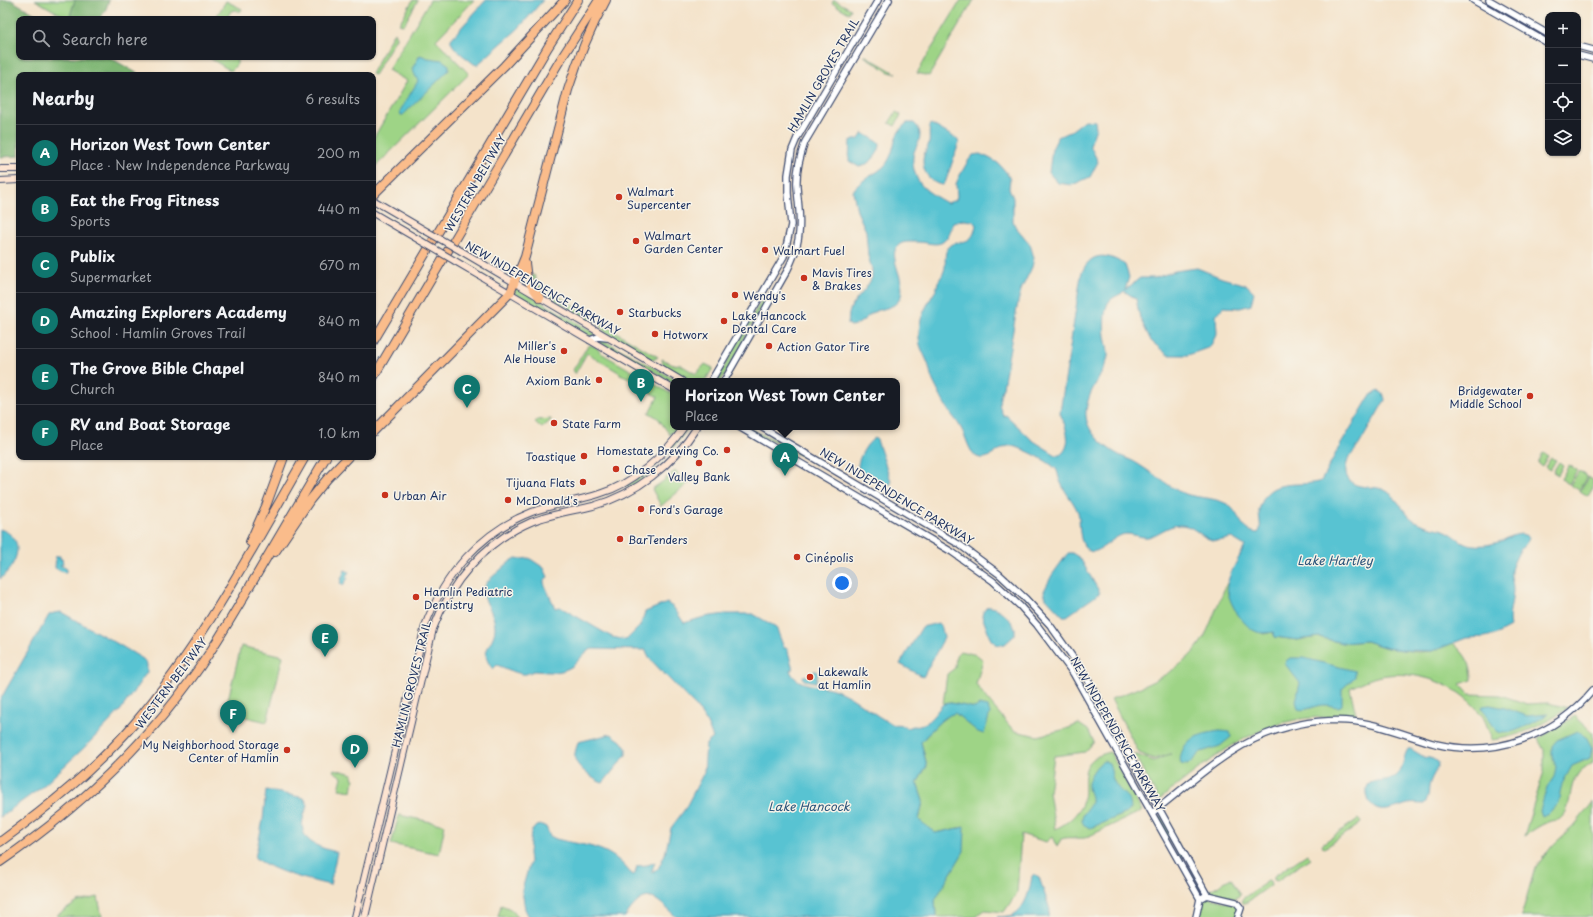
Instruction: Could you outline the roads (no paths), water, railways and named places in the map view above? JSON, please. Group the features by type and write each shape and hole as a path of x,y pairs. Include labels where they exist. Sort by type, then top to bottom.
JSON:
{"highway":[{"path":"376,192 504,66 565,0"},
{"name":"WESTERN BELTWAY","path":"376,337 544,54 578,0"},
{"name":"WESTERN BELTWAY","path":"376,373 559,62 598,0"},
{"path":"376,429 510,293 525,257 568,90 589,31 606,0"},
{"path":"525,257 525,272 527,279 540,298"},
{"path":"225,593 266,506 283,460"},
{"name":"WESTERN BELTWAY","path":"0,842 61,796 99,761 134,724 179,666 204,630 303,460"},
{"name":"WESTERN BELTWAY","path":"0,862 67,812 111,773 144,737 188,682 210,651 324,460"},
{"path":"252,583 284,540 310,500 345,460"}],"main road":[{"path":"0,169 16,169"},
{"path":"0,181 16,180"},
{"name":"NEW INDEPENDENCE PARKWAY","path":"376,202 677,378"},
{"name":"NEW INDEPENDENCE PARKWAY","path":"376,215 670,387"},
{"name":"HAMLIN GROVES TRAIL","path":"356,917 424,626 444,584 462,561 475,548 503,527 549,506 601,494 622,484 658,457 682,430"},
{"name":"HAMLIN GROVES TRAIL","path":"365,917 433,629 445,600 464,573 480,555 516,530 550,516 606,502 643,483 673,458 695,430"}],"street":[{"name":"HAMLIN GROVES TRAIL","path":"713,378 784,256 791,225 788,175 792,150 797,138 878,0"},
{"name":"HAMLIN GROVES TRAIL","path":"726,378 787,271 794,254 800,223 797,178 799,163 805,142 888,0"},
{"path":"1473,0 1545,41"},
{"path":"1489,0 1545,32"},
{"path":"1542,39 1545,35"},
{"path":"1581,47 1593,50"},
{"path":"1581,55 1593,59"},
{"path":"590,340 598,337 610,338"},
{"name":"NEW INDEPENDENCE PARKWAY","path":"744,430 952,552 993,581 1020,606 1037,625 1073,673 1200,899"},
{"name":"NEW INDEPENDENCE PARKWAY","path":"766,430 960,545 999,574 1026,599 1050,625 1084,673 1206,895"},
{"path":"1152,813 1230,752 1259,737 1288,727 1324,722 1352,722 1369,724 1436,744 1456,747 1484,748 1512,743 1546,730 1572,712 1593,690"},
{"path":"1196,917 1200,899 1206,895 1236,902 1241,908 1238,917"}],"water":[{"path":"486,0 543,0 519,28 477,65 463,56 453,46 451,39"},
{"path":"420,55 442,60 449,65 449,70 403,115 401,115 400,111 418,81 412,69"},
{"path":"1085,120 1095,121 1096,128 1090,145 1098,162 1090,177 1072,185 1058,183 1049,173 1052,149 1058,137 1071,131"},
{"name":"Lake Hartley","path":"907,123 914,123 920,134 913,159 914,171 917,179 928,191 947,203 956,200 956,184 968,161 973,155 980,154 998,163 1010,179 1009,188 1013,198 1013,221 1015,226 1030,244 1034,258 1032,267 1021,290 1018,302 1000,398 1000,409 1004,416 1006,415 1032,440 1056,455 1060,455 1067,446 1067,435 1060,413 1081,275 1084,267 1093,258 1105,256 1125,265 1129,277 1125,290 1140,278 1155,278 1175,271 1197,268 1222,278 1247,285 1254,292 1251,305 1240,308 1223,307 1216,316 1217,333 1210,347 1188,355 1168,355 1151,341 1140,318 1136,299 1124,291 1114,297 1108,303 1104,324 1108,357 1087,404 1086,418 1091,431 1107,447 1119,455 1136,463 1178,491 1184,494 1221,501 1227,504 1235,512 1247,529 1258,533 1260,530 1259,509 1266,494 1279,486 1321,481 1338,449 1370,396 1377,391 1381,392 1384,395 1385,400 1359,445 1348,460 1346,471 1348,478 1351,482 1359,486 1379,488 1388,492 1415,521 1446,531 1470,545 1490,544 1521,534 1529,538 1520,550 1512,568 1511,575 1513,594 1509,617 1510,627 1497,634 1485,637 1466,638 1433,651 1387,648 1366,641 1342,643 1319,637 1297,640 1275,637 1273,632 1257,632 1245,623 1235,610 1231,603 1227,588 1231,573 1245,546 1232,538 1215,541 1188,526 1179,525 1170,527 1148,537 1130,534 1122,535 1092,552 1085,547 1082,542 1078,512 1063,487 1057,470 1053,466 1033,454 1012,446 1008,446 985,458 974,455 963,431 947,408 933,381 928,363 919,341 920,325 923,314 936,291 938,282 943,274 947,250 952,245 968,240 971,237 974,233 976,225 973,221 964,220 953,223 950,233 946,239 938,244 908,242 899,245 895,250 895,257 901,282 902,291 900,299 894,305 874,312 862,322 851,326 848,324 849,313 852,305 872,278 866,231 857,211 853,191 860,183 886,164 892,153 896,137"},
{"path":"931,124 957,139 959,143 943,185 934,182 930,178 923,165 924,155 929,143"},
{"path":"863,133 880,143 880,147 874,158 867,164 859,167 849,161 850,141 859,139"},
{"path":"875,438 877,440 891,484 885,485 860,471 858,466 864,450"},
{"path":"0,529 14,538 17,545 17,552 11,566 0,579"},
{"path":"1068,553 1072,553 1080,558 1100,593 1067,616 1063,616 1046,598 1044,591 1052,575"},
{"path":"56,556 60,556 60,559 62,559 63,564 60,565 67,569 65,573 55,568"},
{"name":"Lake Hancock","path":"516,558 529,558 544,568 548,577 544,580 544,583 555,608 560,607 612,637 626,640 640,626 645,612 667,603 674,608 684,623 704,617 726,614 753,614 776,627 784,648 787,648 793,669 790,670 797,680 841,692 894,725 908,728 922,725 930,720 943,704 951,703 975,708 979,705 987,707 990,713 984,734 978,732 955,713 941,721 921,742 927,766 917,783 923,801 919,820 935,833 965,827 964,851 935,900 936,917 676,917 656,900 645,898 632,907 625,917 529,917 525,909 522,890 530,862 529,853 531,832 536,826 542,825 546,827 550,836 556,839 589,846 607,853 624,865 632,875 635,874 637,866 648,865 655,862 651,873 658,869 665,854 671,828 685,809 704,772 706,744 713,738 706,721 697,708 649,658 646,650 592,649 586,652 571,667 558,672 535,671 523,674 513,672 497,665 493,669 488,662 486,652 493,638 495,626 491,611 485,598 485,587 489,580"},
{"path":"345,570 349,572 346,576 348,578 343,585 340,583"},
{"path":"987,607 995,608 1003,613 1015,628 1015,635 1005,644 997,645 991,640 982,616"},
{"path":"61,612 143,659 147,664 147,672 120,711 88,744 42,787 0,817 0,700 49,615"},
{"path":"938,623 942,628 944,638 923,677 900,664 922,627"},
{"path":"1290,658 1304,658 1355,671 1355,677 1342,689 1342,705 1336,707 1323,705 1304,710 1298,709 1296,701 1300,683 1285,664"},
{"name":"Lakewalk at Hamlin","path":"815,670 818,673 816,682 804,680 803,676 812,675"},
{"path":"1490,705 1505,708 1527,716 1548,714 1523,728 1508,733 1502,733 1495,729 1482,708 1483,706"},
{"path":"1219,731 1230,732 1231,737 1220,746 1201,752 1187,765 1181,764 1180,758 1183,749 1191,740 1201,735"},
{"path":"1577,731 1587,738 1592,748 1590,758 1572,766 1562,784 1558,803 1548,814 1542,817 1540,811 1547,787 1554,777 1556,767 1552,755 1552,746 1557,740"},
{"path":"611,734 621,741 626,748 626,755 603,783 591,777 578,765 575,754 578,742"},
{"path":"1408,749 1438,762 1429,786 1426,801 1424,804 1408,804 1387,810 1377,809 1372,806 1369,801 1367,793 1368,785 1374,782 1390,779 1397,775 1401,769"},
{"path":"1104,761 1109,763 1114,782 1129,800 1131,808 1127,813 1090,828 1084,825 1082,821 1083,816 1091,802 1088,783 1096,768 1101,762"},
{"path":"266,790 304,798 308,805 302,825 303,832 312,843 327,850 337,852 330,885 282,872 255,858 263,820"},
{"path":"1034,874 1039,877 1050,910 1049,917 997,917 1013,915 1021,908 1027,898 1032,876"}],"place":[{"name":"Walmart Supercenter","path":"619,197"},
{"name":"Walmart Garden Center","path":"636,241"},
{"name":"Walmart Fuel","path":"765,250"},
{"name":"Mavis Tires & Brakes","path":"804,278"},
{"name":"Wendy's","path":"735,295"},
{"name":"Starbucks","path":"620,312"},
{"name":"Lake Hancock Dental Care","path":"724,321"},
{"name":"Hotworx","path":"655,334"},
{"name":"Action Gator Tire","path":"769,346"},
{"name":"Miller's Ale House","path":"564,351"},
{"name":"Axiom Bank","path":"599,380"},
{"name":"Bridgewater Middle School","path":"1530,396"},
{"name":"Eat the Frog Fitness","path":"641,402"},
{"name":"Publix","path":"467,408"},
{"name":"State Farm","path":"554,423"},
{"name":"Homestate Brewing Co.","path":"727,450"},
{"name":"Toastique","path":"584,456"},
{"name":"Valley Bank","path":"699,463"},
{"name":"Chase","path":"616,469"},
{"name":"Horizon West Town Center","path":"785,476"},
{"name":"Tijuana Flats","path":"583,482"},
{"name":"Urban Air","path":"385,495"},
{"name":"McDonald's","path":"508,500"},
{"name":"Ford's Garage","path":"641,509"},
{"name":"BarTenders","path":"620,539"},
{"name":"Cinépolis","path":"797,557"},
{"name":"Hamlin Pediatric Dentistry","path":"416,597"},
{"name":"The Grove Bible Chapel","path":"325,657"},
{"name":"Lakewalk at Hamlin","path":"810,677"},
{"name":"RV and Boat Storage","path":"233,733"},
{"name":"My Neighborhood Storage Center of Hamlin","path":"287,750"},
{"name":"Amazing Explorers Academy","path":"355,768"}]}
